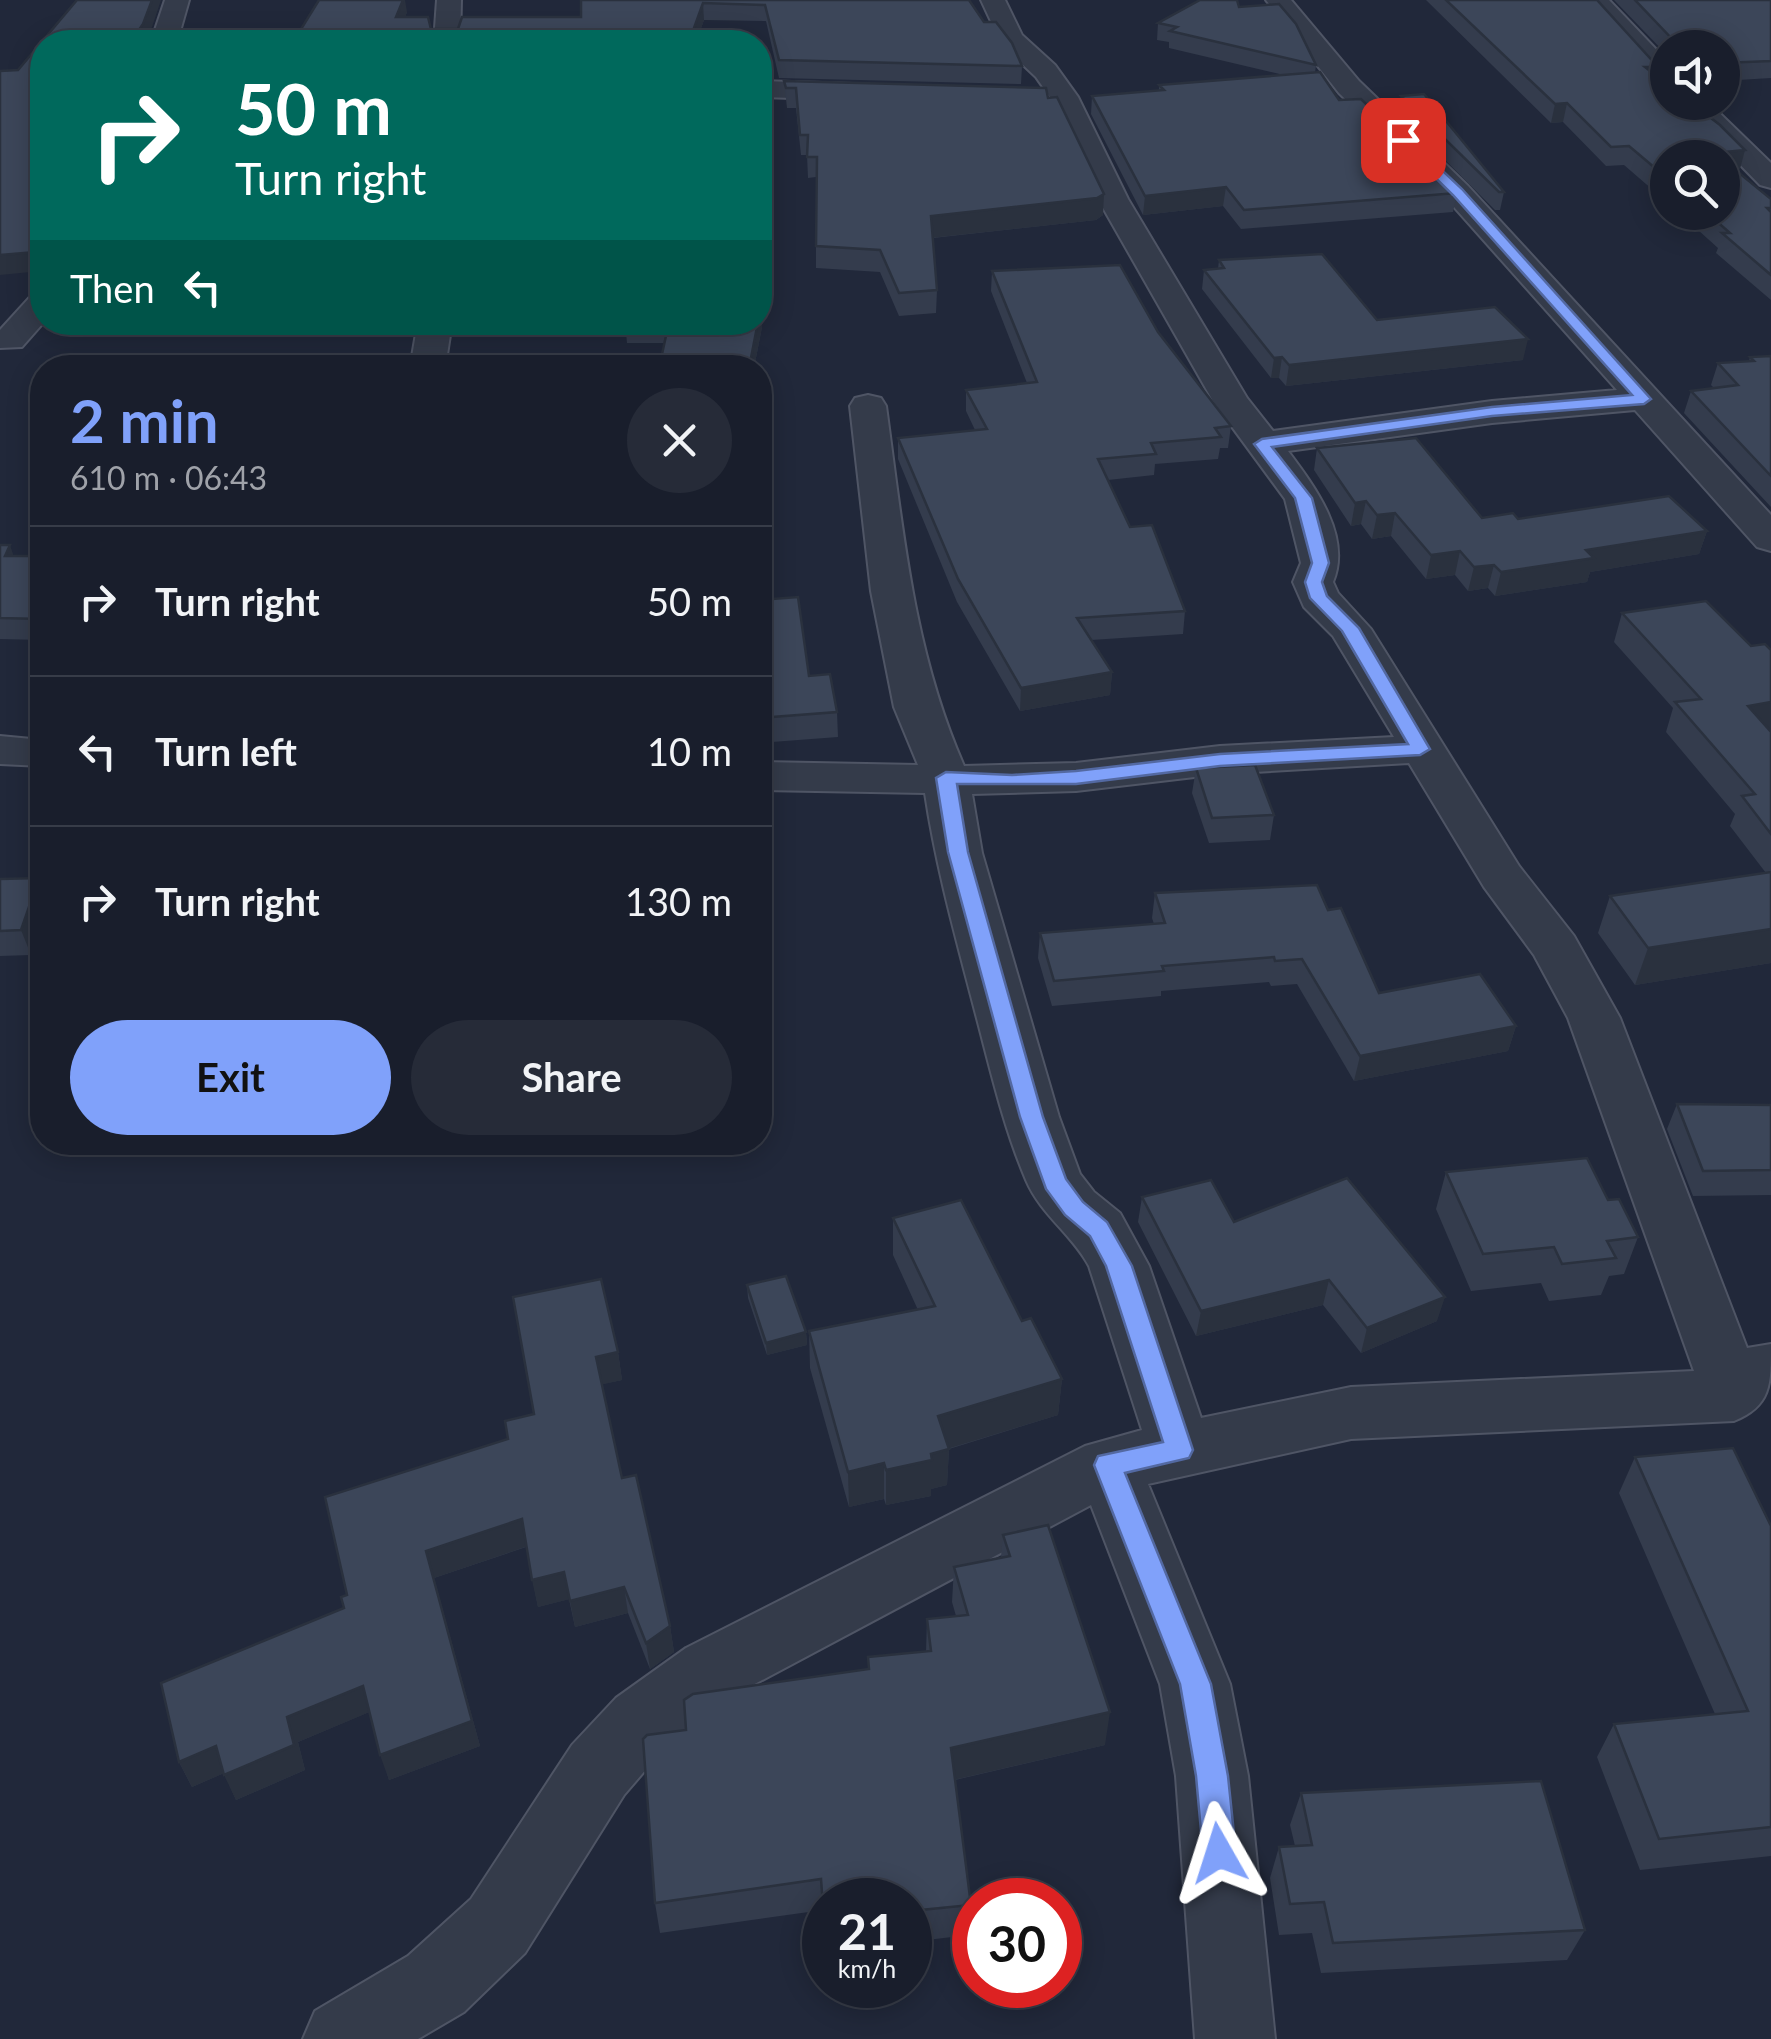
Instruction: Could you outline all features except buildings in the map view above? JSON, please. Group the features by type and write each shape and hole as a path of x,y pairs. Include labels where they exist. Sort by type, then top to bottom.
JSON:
{"street":[{"path":"168,30 177,0"},
{"path":"448,30 449,0"},
{"path":"343,2039 436,1984 498,1926 598,1770 655,1712 711,1671 1108,1465 1236,1435 1351,1414 1757,1387 1594,1018 1556,948 1501,876 1420,749 1350,628 1319,598 1314,582 1321,563 1304,498 1231,400 1113,199 1046,97 1046,71 1011,39 992,0"},
{"path":"1278,0 1348,87 1458,192 1771,538"},
{"path":"1595,0 1650,59"},
{"path":"772,90 878,92"},
{"path":"1710,120 1771,179"},
{"path":"10,340 30,318"},
{"path":"1262,444 1492,412 1644,399"},
{"path":"868,406 895,610 916,707 946,778 958,852 1032,1117 1054,1182 1074,1208 1098,1229 1119,1266 1180,1450"},
{"path":"772,776 1012,781 1076,778 1220,760 1420,749"},
{"path":"0,750 30,752"},
{"path":"1108,1465 1195,1684 1212,1776 1235,2039"}],"route":[{"path":"1219,1853 1212,1776 1195,1684 1108,1465 1180,1450 1119,1266 1098,1229 1074,1208 1054,1182 958,852 946,778 1076,778 1220,760 1420,749 1350,628 1319,598 1314,582 1321,563 1304,498 1262,444 1492,412 1644,399 1458,192 1403,140"}]}
